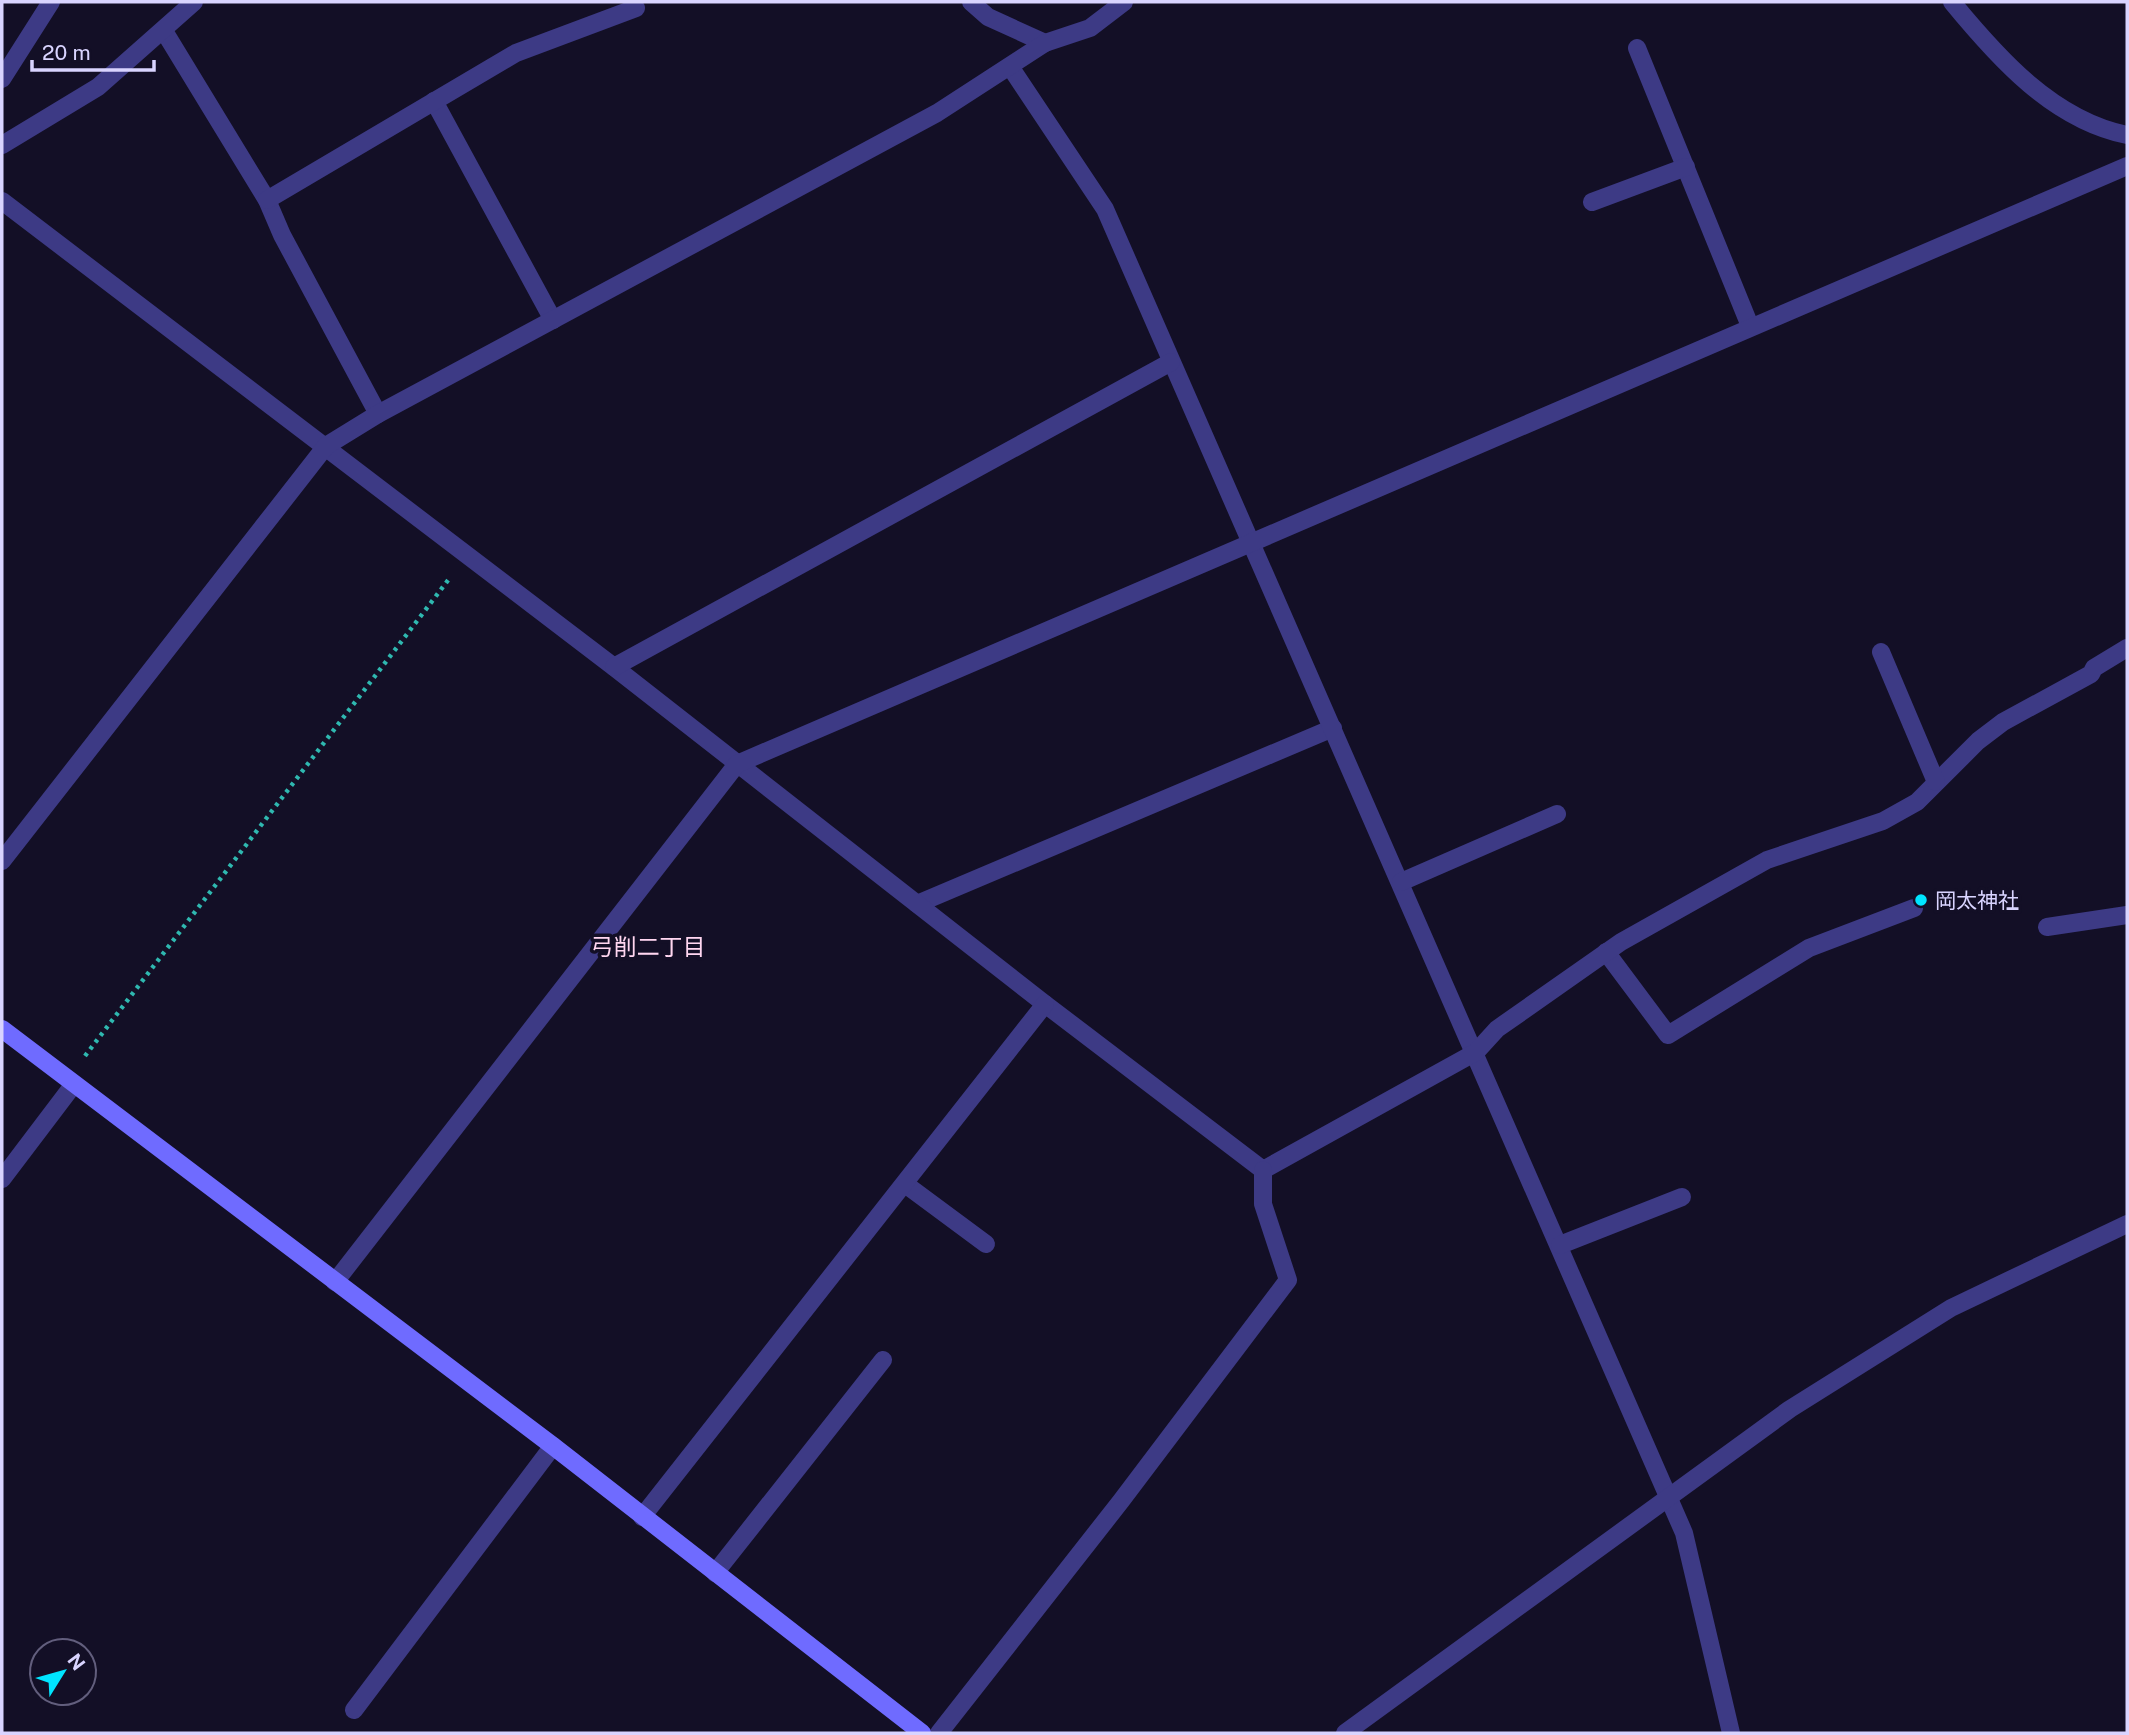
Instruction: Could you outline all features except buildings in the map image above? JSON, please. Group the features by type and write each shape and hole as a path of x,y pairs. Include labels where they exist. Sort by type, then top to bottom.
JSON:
{"street":[{"path":"2,79 51,2"},
{"path":"2,145 98,87 194,2"},
{"path":"971,2 988,17 1045,43"},
{"path":"2,861 326,446 378,414 937,113 1011,68 1045,43 1090,28 1124,2"},
{"path":"1952,2 1993,52 2029,85 2103,130 2127,135"},
{"path":"267,200 516,54 636,8"},
{"path":"164,31 267,200 282,235 378,414"},
{"path":"1637,48 1750,326"},
{"path":"1011,68 1105,209 1669,1497 1684,1533 1729,1732"},
{"path":"434,101 553,320"},
{"path":"335,1282 737,764 2127,166"},
{"path":"1592,202 1686,167"},
{"path":"2,201 326,446 466,557 614,667 1045,1004 1263,1170"},
{"path":"614,667 1171,362"},
{"path":"1263,1170 1476,1052 1497,1029 1606,952 1767,860 1883,821 1917,802 1978,741 2003,722 2091,674 2094,668 2127,648"},
{"path":"1881,652 1936,782"},
{"path":"917,904 1333,728"},
{"path":"1401,882 1556,814"},
{"path":"1606,952 1668,1035 1810,948 1914,908"},
{"path":"2047,927 2127,915"},
{"path":"642,1517 1045,1004"},
{"path":"2,1029 552,1446 922,1733"},
{"path":"2,1179 71,1082"},
{"path":"939,1733 1121,1502 1288,1280 1263,1204 1263,1170"},
{"path":"905,1184 986,1244"},
{"path":"1560,1245 1682,1197"},
{"path":"1345,1733 1790,1409 1951,1308 2127,1224"},
{"path":"715,1573 883,1360"},
{"path":"354,1710 552,1446"}],"path":[{"path":"71,1082 466,557"}],"place":[{"name":"岡太神社","path":"1921,900"}],"district":[{"name":"弓削二丁目","path":"648,946"}]}
